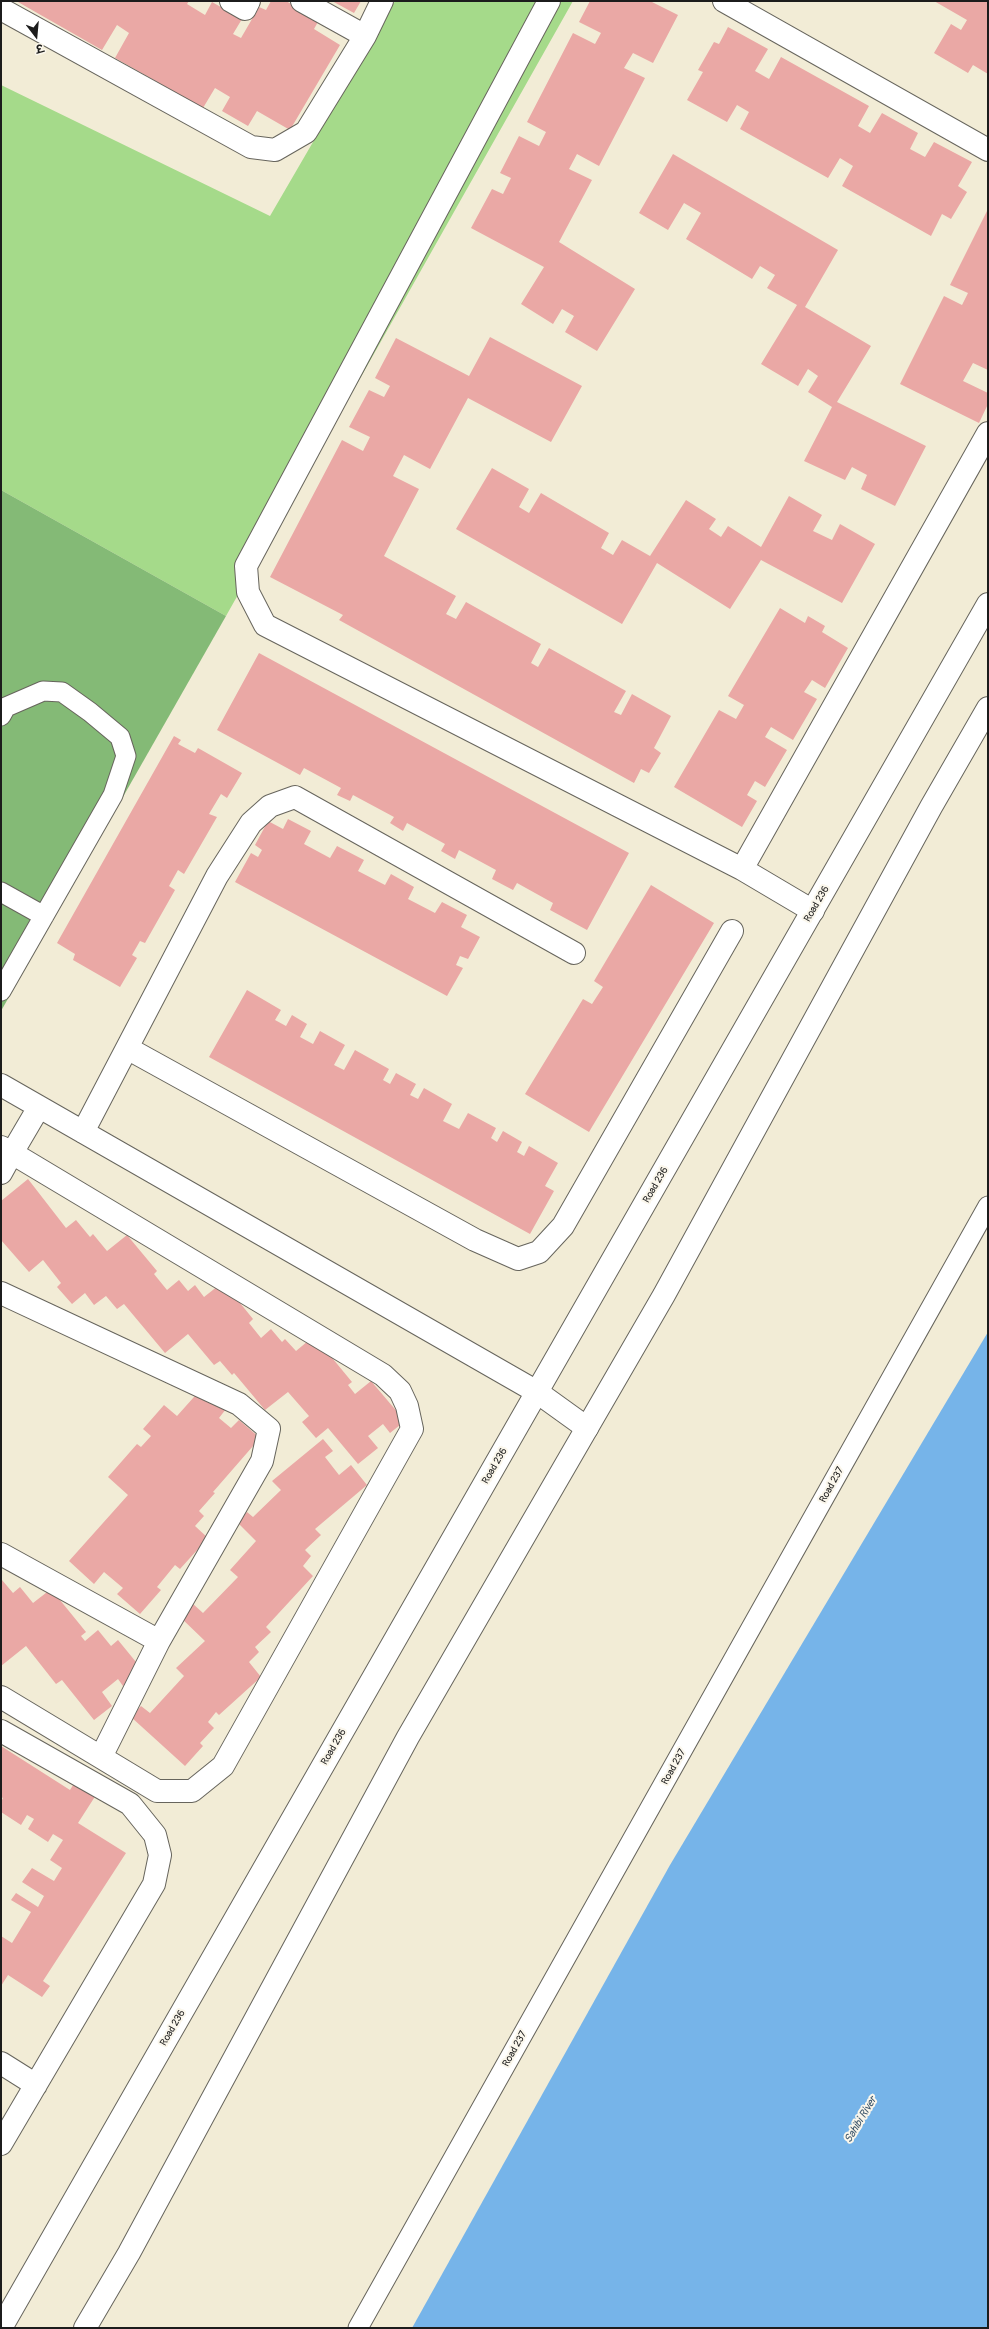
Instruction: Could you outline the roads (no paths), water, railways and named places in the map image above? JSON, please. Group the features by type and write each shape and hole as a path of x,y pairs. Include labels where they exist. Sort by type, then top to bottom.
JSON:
{"street":[{"path":"231,1 245,9 249,1"},
{"path":"302,1 365,36"},
{"path":"1,9 251,147 275,150 306,132 365,36 382,1"},
{"path":"549,1 246,566 248,592 265,625 742,869 813,910"},
{"path":"724,1 988,150"},
{"path":"742,869 988,433"},
{"name":"Road 236","path":"1,2328 988,604"},
{"path":"85,2328 129,2253 408,1737 664,1295 927,814 988,708"},
{"path":"83,1132 217,876 251,823 270,806 295,797 574,953"},
{"path":"127,1048 475,1240 518,1259 539,1252 562,1226 732,931"},
{"path":"1,1085 537,1392 587,1428"},
{"path":"1,1173 7,1150 40,1107"},
{"path":"1,1697 157,1791 192,1791 224,1766 412,1429 407,1406 400,1391 383,1375 7,1150"},
{"path":"1,1293 239,1404 269,1429 262,1461 159,1641 101,1757"},
{"path":"1,1554 159,1641"},
{"path":"1,1732 130,1804 155,1835 160,1855 154,1884 1,2144"},
{"path":"1,2063 36,2085"}],"lane":[{"path":"1,716 6,707 43,691 62,692 90,712 120,737 126,756 113,795 1,991"},
{"path":"1,892 44,916"},
{"name":"Road 237","path":"358,2328 988,1206"}],"water":[{"name":"Sahibi River","path":"988,1332 988,2328 412,2328 670,1865"}]}
